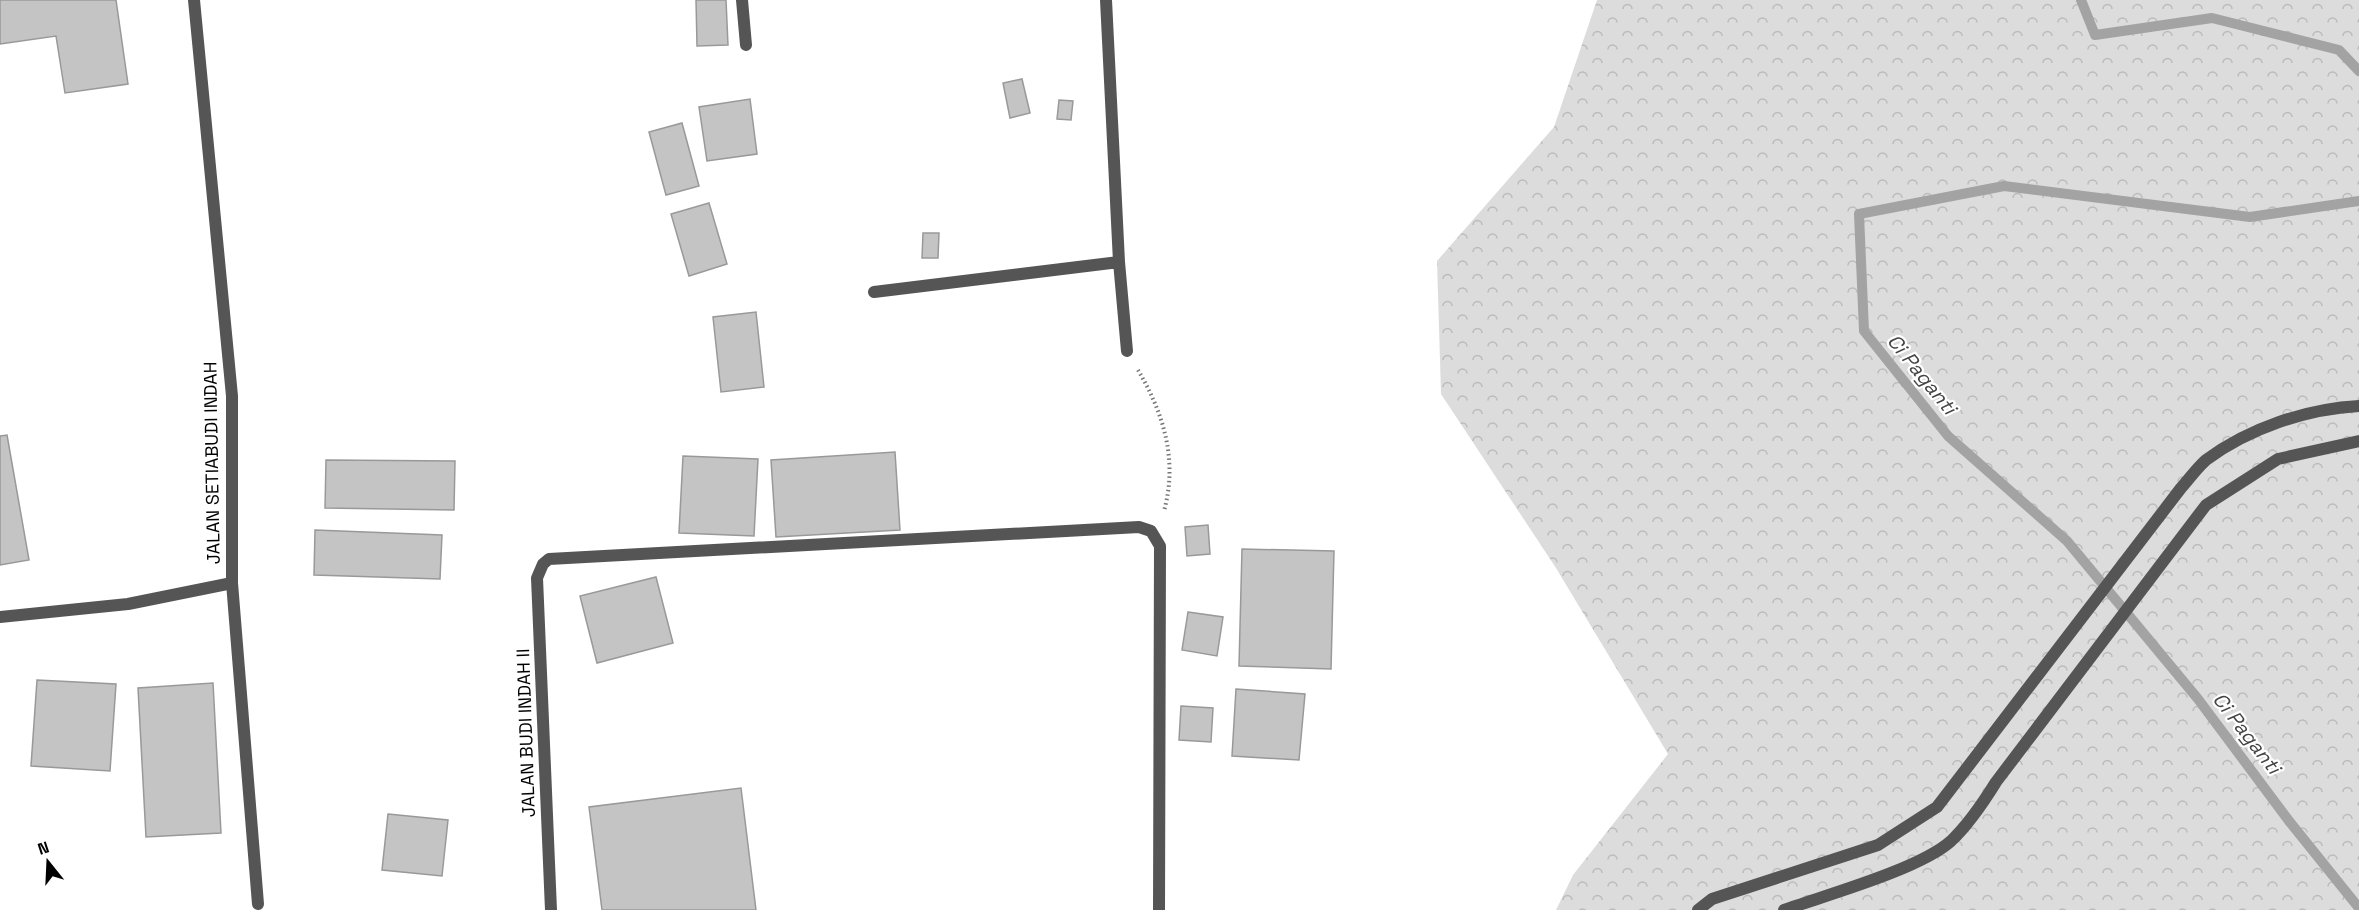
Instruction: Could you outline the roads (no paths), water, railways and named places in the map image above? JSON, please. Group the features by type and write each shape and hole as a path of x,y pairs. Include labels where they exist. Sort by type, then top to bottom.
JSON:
{"street":[{"name":"JALAN SETIABUDI INDAH","path":"0,617 128,604 232,583 232,396 194,0"},
{"path":"742,0 746,45"},
{"path":"1106,0 1119,262 1127,351"},
{"path":"874,292 1119,262"},
{"path":"1698,910 1712,899 1878,845 1937,807 2181,488 2205,461 2240,440 2270,426 2315,413 2359,406"},
{"path":"1784,910 1920,860 1950,842 1982,806 1996,782 2206,505 2278,459 2359,441"},
{"name":"JALAN BUDI INDAH II","path":"551,910 537,578 543,564 549,559 1139,527 1151,531 1156,537 1160,556 1159,910"},
{"path":"232,583 254,827 258,904"}],"waterway":[{"name":"Ci Paganti","path":"2081,0 2095,35 2212,18 2339,50 2359,71"},
{"name":"Ci Paganti","path":"2359,201 2250,217 2004,186 1859,214 1864,331 1948,436 2067,541 2198,699 2289,821 2359,908"}]}
